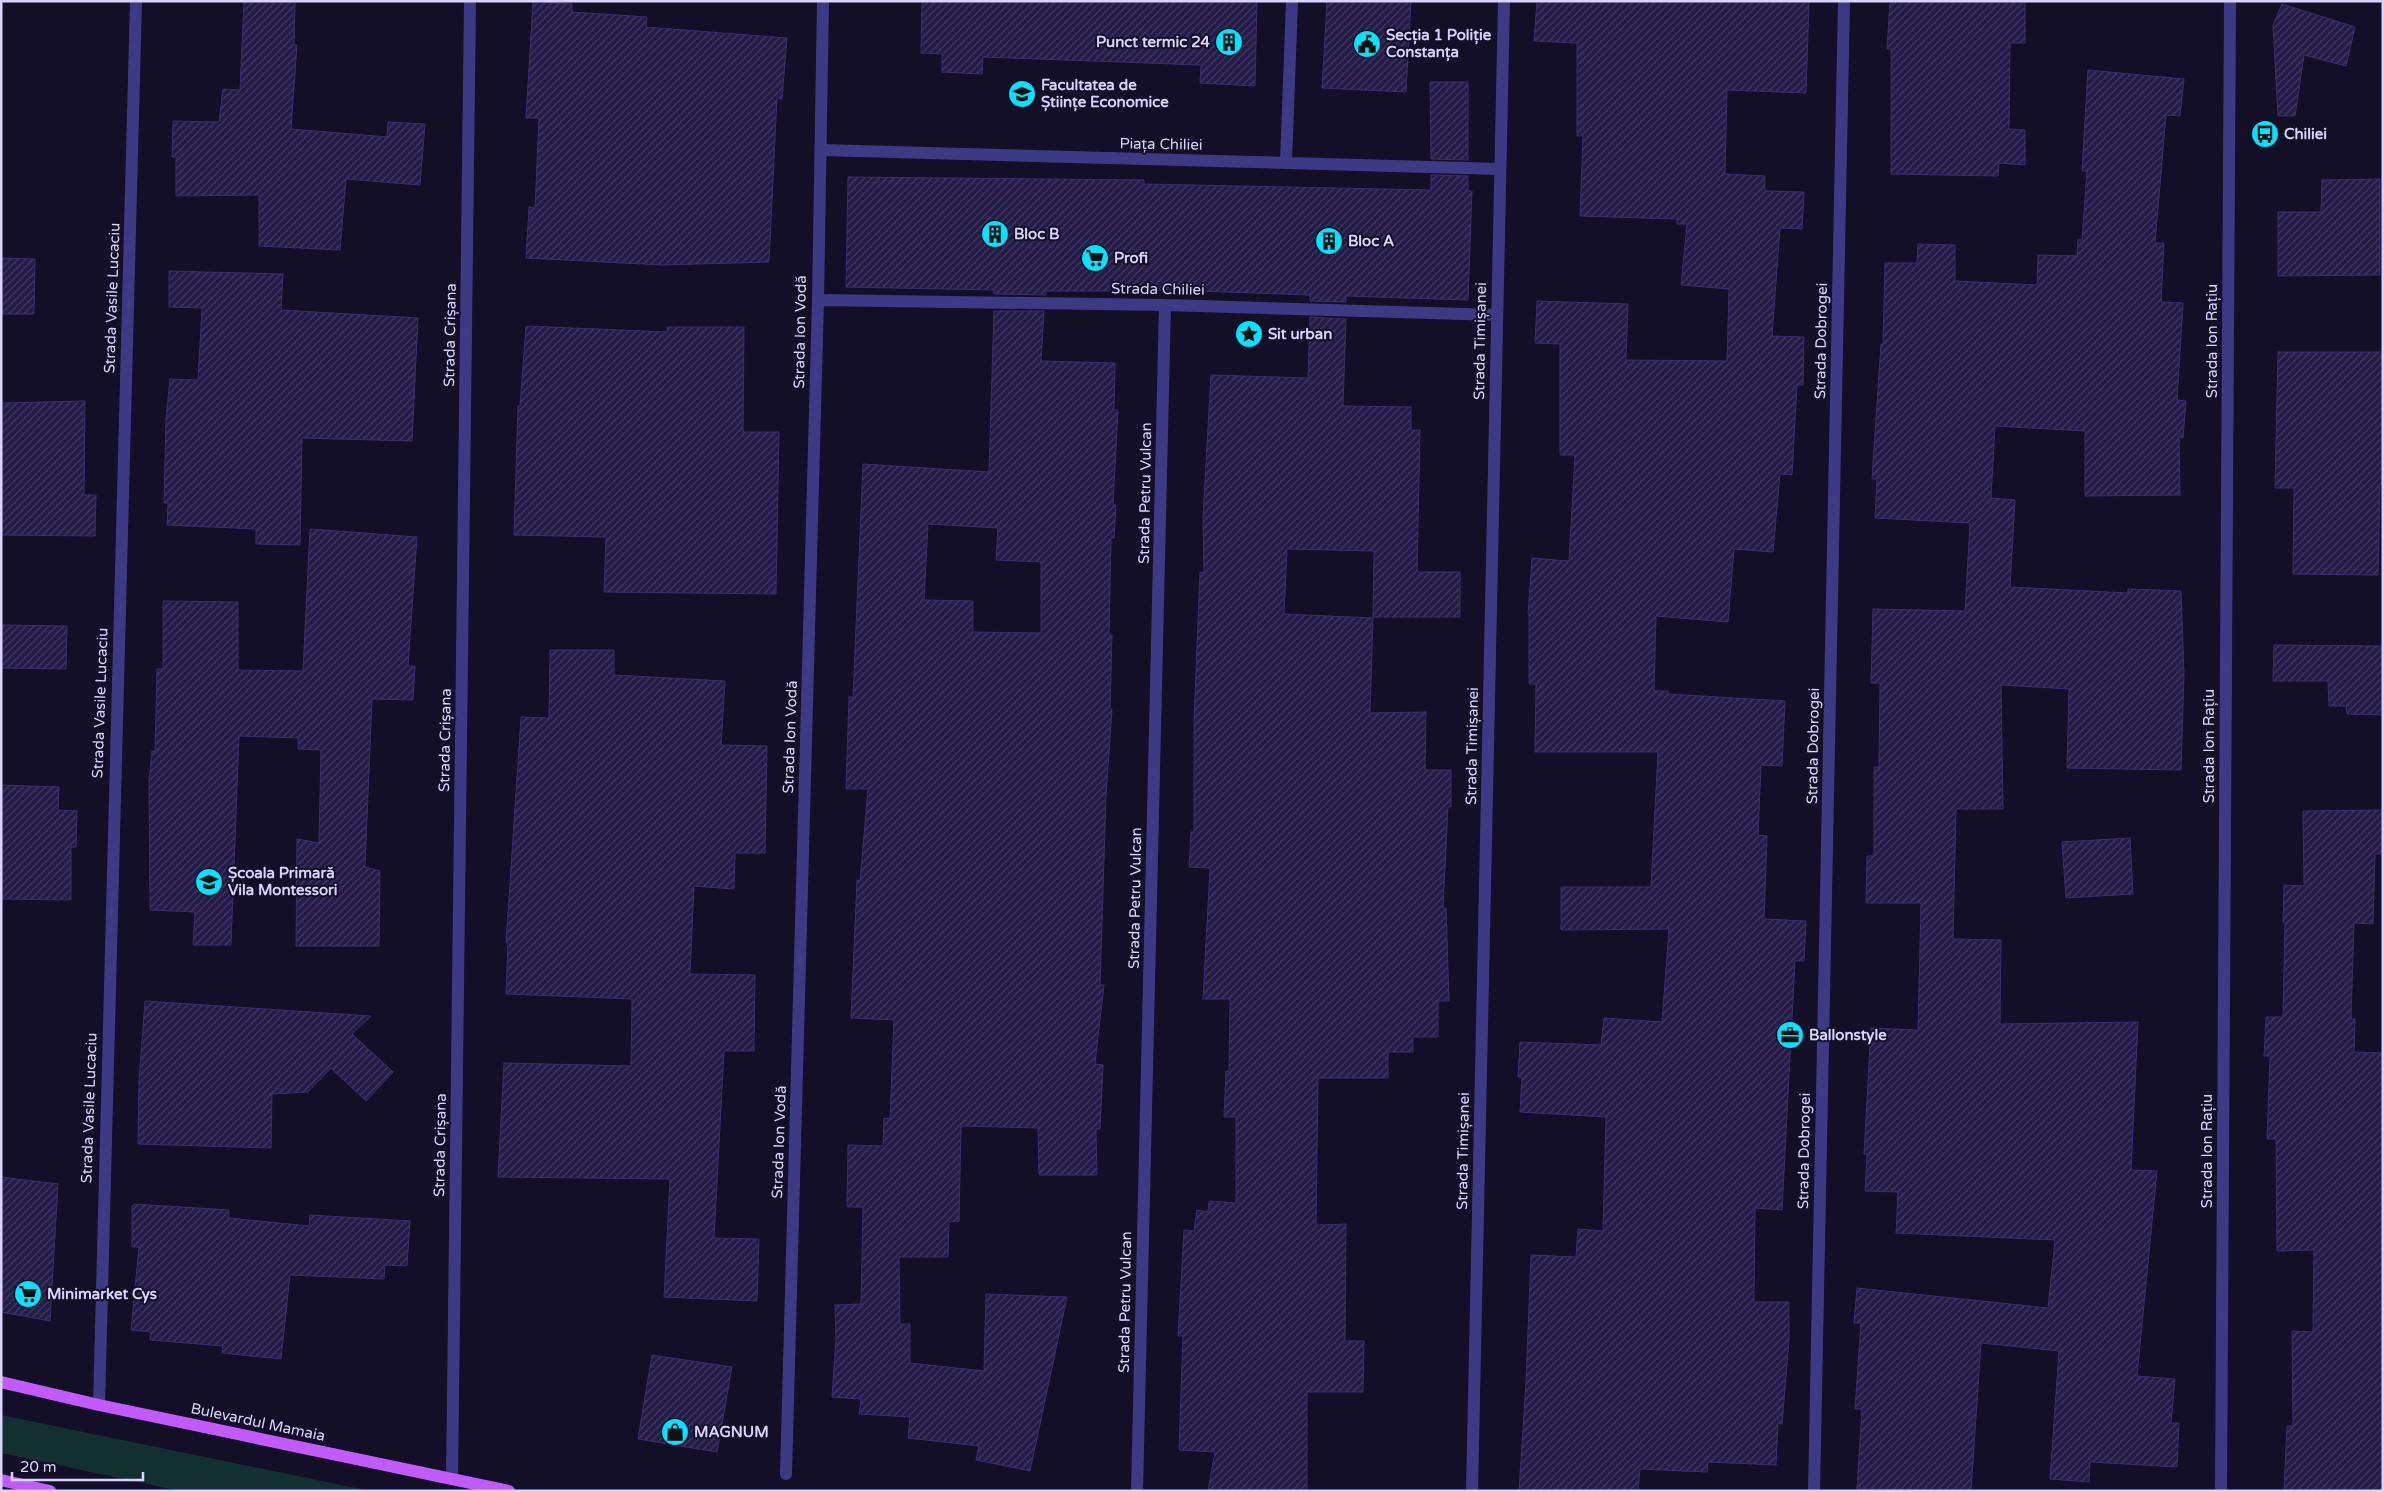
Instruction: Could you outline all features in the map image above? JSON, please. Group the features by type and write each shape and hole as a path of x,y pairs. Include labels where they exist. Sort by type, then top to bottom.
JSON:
{"main road":[{"name":"Bulevardul Mamaia","path":"1,1382 98,1405 509,1491"},
{"path":"1,1480 50,1491"}],"street":[{"name":"Strada Vasile Lucaciu","path":"98,1405 136,1"},
{"name":"Strada Crișana","path":"452,1479 470,1"},
{"name":"Strada Ion Vodă","path":"786,1474 818,300 823,1"},
{"path":"1286,162 1292,1"},
{"name":"Strada Timișanei","path":"1472,1491 1504,1"},
{"name":"Strada Dobrogei","path":"1814,1491 1844,1"},
{"name":"Strada Ion Rațiu","path":"2221,1491 2230,1"},
{"name":"Piața Chiliei","path":"821,150 1500,169"},
{"name":"Strada Chiliei","path":"818,300 1166,305 1497,315"},
{"name":"Strada Petru Vulcan","path":"1137,1491 1166,305"}],"green space":[{"path":"1,1415 370,1491 180,1491 1,1453"}],"building":[{"path":"244,1 295,1 294,45 297,45 291,129 387,137 388,122 425,124 420,185 346,179 340,250 259,246 259,195 176,196 176,157 172,157 173,121 219,122 223,89 240,90"},
{"path":"533,1 572,4 572,12 647,17 646,27 787,38 782,99 777,98 769,262 662,265 526,258 529,207 535,208 539,118 526,118"},
{"path":"922,1 1257,1 1255,86 1200,83 1201,65 983,57 982,74 942,72 942,54 921,53"},
{"name":"Secția 1 Poliție Constanța","path":"1327,1 1411,1 1406,92 1322,88"},
{"path":"1537,1 1809,1 1806,93 1727,90 1725,174 1765,176 1765,191 1804,192 1802,229 1780,228 1772,336 1804,337 1803,385 1797,385 1792,475 1780,474 1773,552 1734,549 1728,622 1656,616 1654,691 1668,691 1668,694 1785,701 1782,766 1761,765 1758,835 1767,836 1764,919 1806,921 1804,961 1795,961 1782,1210 1755,1208 1754,1302 1789,1302 1789,1340 1782,1424 1778,1423 1776,1465 1708,1462 1707,1472 1640,1469 1638,1491 1519,1491 1531,1255 1576,1257 1578,1229 1603,1231 1606,1117 1520,1112 1522,1077 1518,1077 1520,1042 1601,1045 1604,1018 1662,1022 1669,929 1561,930 1561,887 1651,887 1658,752 1535,752 1536,684 1529,684 1528,614 1532,558 1569,561 1575,455 1560,455 1560,344 1535,343 1537,301 1628,304 1626,360 1727,361 1729,289 1681,285 1687,224 1677,224 1677,219 1580,216 1583,136 1577,136 1577,43 1534,41"},
{"path":"1890,1 2025,1 2025,43 2010,43 2009,129 2025,130 2025,165 1999,163 1998,176 1891,174 1891,49 1887,49"},
{"path":"2282,4 2355,27 2346,66 2304,55 2295,116 2278,116 2273,25"},
{"path":"2088,70 2184,79 2180,116 2166,115 2155,243 2164,243 2161,302 2183,303 2177,400 2186,401 2183,438 2179,437 2180,495 2085,496 2085,431 1995,426 1991,498 2015,500 2010,587 2128,593 2128,589 2181,591 2184,674 2181,770 2067,768 2069,689 2001,685 2003,809 1956,809 1953,939 2001,940 2000,1024 2138,1022 2131,1170 2157,1171 2137,1376 2175,1379 2171,1423 2179,1423 2177,1467 2090,1462 2089,1482 2050,1479 2059,1351 1981,1343 1971,1491 1857,1489 1862,1409 1855,1409 1861,1323 1854,1323 1857,1288 2048,1308 2055,1240 1896,1233 1898,1192 1865,1191 1867,1154 1864,1154 1871,1028 1918,1030 1921,903 1866,903 1867,856 1874,856 1874,767 1879,767 1880,683 1871,683 1873,609 1965,611 1970,523 1875,518 1877,479 1872,479 1881,344 1883,344 1885,263 1917,263 1918,244 1955,245 1955,281 2037,285 2038,255 2077,256 2078,240 2082,240 2087,171 2082,171"},
{"path":"1430,82 1468,82 1468,160 1431,159"},
{"path":"1431,175 1468,176 1468,191 1472,191 1468,300 1346,296 1346,302 1310,301 1310,295 1141,289 1141,291 1046,291 1046,295 994,294 994,290 846,287 848,177 1144,180 1144,184 1431,190"},
{"path":"2380,179 2380,275 2278,276 2278,212 2321,212 2322,180"},
{"path":"1,258 35,259 34,314 1,314"},
{"path":"169,271 283,274 281,310 418,318 412,441 302,438 300,545 256,544 256,529 167,525 168,503 164,503 166,419 170,379 198,380 202,308 169,307"},
{"path":"994,311 1044,311 1041,361 1115,363 1114,410 1118,410 1113,505 1116,505 1114,538 1111,538 1109,635 1112,635 1110,708 1112,709 1106,796 1100,985 1104,985 1095,1064 1103,1065 1100,1129 1096,1129 1097,1175 1039,1175 1038,1128 961,1126 959,1221 949,1222 948,1257 899,1257 900,1324 910,1324 910,1363 984,1371 986,1294 1067,1297 1030,1471 976,1460 979,1446 908,1438 910,1417 859,1414 861,1399 832,1397 836,1339 835,1305 861,1304 863,1207 847,1207 848,1145 883,1146 884,1118 890,1119 894,1020 851,1018 857,880 860,881 868,789 846,789 849,697 853,697 863,464 989,472","holes":["928,524 998,528 996,560 1041,562 1041,633 973,632 973,601 924,600"]},
{"path":"1310,317 1346,319 1343,406 1411,407 1411,430 1420,430 1417,572 1460,572 1460,617 1373,617 1374,551 1287,549 1284,614 1373,618 1370,713 1426,712 1425,770 1451,770 1451,807 1448,807 1443,908 1446,908 1449,1001 1438,1001 1438,1037 1413,1037 1413,1052 1388,1052 1388,1078 1318,1078 1316,1225 1346,1224 1345,1341 1364,1341 1363,1392 1307,1392 1307,1491 1208,1491 1215,1452 1179,1450 1183,1336 1178,1336 1184,1230 1194,1231 1197,1210 1208,1212 1209,1201 1236,1203 1236,1117 1224,1117 1226,1071 1229,1072 1230,999 1203,999 1210,868 1189,867 1191,832 1194,832 1194,722 1200,572 1204,573 1203,517 1211,375 1308,378"},
{"path":"526,326 667,332 667,327 744,327 743,432 779,432 776,594 604,592 606,537 514,535 518,406 520,406"},
{"path":"2278,352 2383,352 2383,484 2380,484 2378,575 2293,574 2294,488 2275,488"},
{"path":"85,401 84,495 96,495 95,536 1,535 1,403"},
{"path":"310,529 417,537 408,666 415,666 413,700 372,699 365,867 380,871 379,946 296,946 297,839 319,843 321,750 298,749 298,738 239,736 231,945 193,945 195,912 150,910 149,780 152,751 155,752 157,669 163,669 163,601 238,602 238,670 303,671"},
{"path":"1,625 67,626 66,669 1,668"},
{"path":"2274,645 2383,646 2383,715 2347,714 2346,706 2329,706 2328,681 2273,681"},
{"path":"550,650 614,650 614,675 725,681 721,745 767,746 765,853 735,853 734,889 694,886 690,974 755,975 754,1051 724,1051 714,1238 759,1239 757,1301 664,1297 670,1179 498,1177 504,1063 631,1066 632,999 506,994 508,943 506,943 521,717 549,718"},
{"path":"1,785 59,787 58,810 77,811 76,847 71,847 71,900 1,899"},
{"path":"2383,810 2383,854 2375,854 2373,924 2354,923 2351,1019 2355,1019 2354,1052 2383,1053 2383,1491 2284,1491 2287,1426 2293,1426 2292,1331 2313,1332 2314,1250 2277,1251 2276,1139 2267,1139 2270,1056 2264,1056 2266,1017 2283,1017 2284,885 2304,886 2303,811"},
{"path":"2130,838 2133,894 2066,898 2062,842"},
{"path":"145,1001 371,1016 352,1034 393,1072 366,1101 331,1068 308,1092 272,1094 271,1148 138,1144 139,1081"},
{"path":"1,1177 58,1184 50,1321 1,1312"},
{"path":"134,1204 229,1210 229,1218 309,1226 310,1215 410,1221 407,1266 385,1265 384,1279 290,1275 281,1359 222,1353 223,1346 150,1340 151,1332 131,1330 139,1247 132,1247 132,1206"},
{"path":"652,1355 732,1367 717,1452 638,1439"}],"place":[{"name":"Punct termic 24","path":"1229,42"},
{"name":"Secția 1 Poliție Constanța","path":"1367,44"},
{"name":"Facultatea de Științe Economice","path":"1022,94"},
{"name":"Chiliei","path":"2265,134"},
{"name":"Bloc B","path":"995,234"},
{"name":"Bloc A","path":"1329,241"},
{"name":"Profi","path":"1095,258"},
{"name":"Sit urban","path":"1249,334"},
{"name":"Școala Primară Vila Montessori","path":"209,882"},
{"name":"Ballonstyle","path":"1790,1035"},
{"name":"Minimarket Cys","path":"28,1294"},
{"name":"MAGNUM","path":"675,1432"}]}
